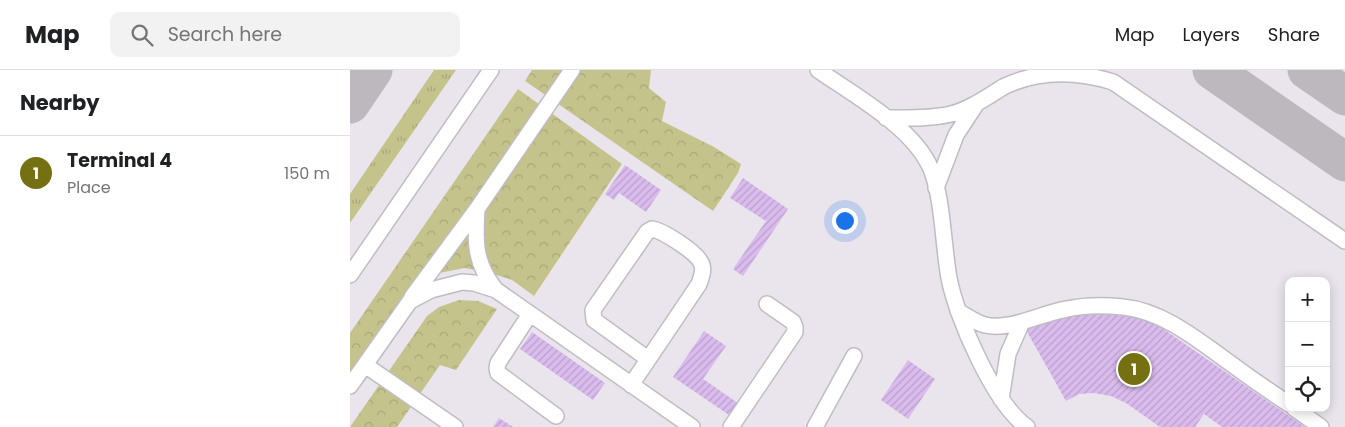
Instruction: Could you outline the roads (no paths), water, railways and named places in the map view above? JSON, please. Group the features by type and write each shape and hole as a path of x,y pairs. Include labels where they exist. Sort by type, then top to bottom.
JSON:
{"lane":[{"path":"350,275 492,70"},
{"path":"350,386 477,209 572,70"},
{"path":"818,70 886,118 908,136 931,169 936,188 949,279 958,311 968,337 1001,398 1022,424 1027,427"},
{"path":"886,118 932,117 952,114 1031,74 1055,71 1085,73 1113,82 1345,241"},
{"path":"936,188 956,135 977,102"},
{"path":"477,209 475,238 478,259 486,277 496,290 692,427"},
{"path":"631,385 699,284 703,274 702,265 697,256 659,230 652,229 647,232 592,313 594,320 648,359"},
{"path":"410,301 431,290 462,282 474,283 496,290"},
{"path":"731,427 795,332 796,326 793,322 768,304"},
{"path":"958,311 984,325 1007,325 1066,309 1095,305 1143,310 1192,336 1285,401"},
{"path":"530,314 498,364 498,373 556,416"},
{"path":"1001,398 1008,354 1022,322"},
{"path":"815,427 854,356"},
{"path":"365,365 455,427"},
{"path":"1300,412 1321,427"}],"place":[{"name":"Terminal 4","path":"1134,369"}]}
